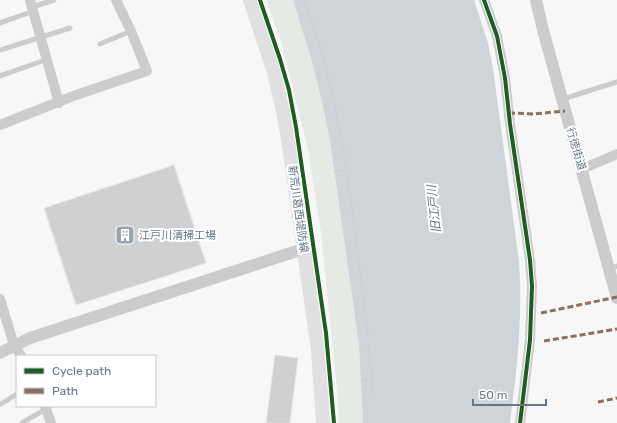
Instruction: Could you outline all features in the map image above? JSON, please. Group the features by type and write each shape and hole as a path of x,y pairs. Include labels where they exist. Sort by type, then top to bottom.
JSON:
{"main road":[{"name":"新荒川葛西堤防線","path":"250,0 273,69 283,111 318,350 323,423"}],"street":[{"path":"0,125 147,71 131,31 116,0"},
{"path":"484,0 496,36 506,78 510,124 532,286 530,340 520,423"},
{"name":"行徳街道","path":"536,0 582,169 613,267 616,294"},
{"path":"32,6 48,59 59,103"},
{"path":"582,169 617,154"},
{"path":"0,353 30,338 303,249"},
{"path":"0,299 14,345 20,355"},
{"path":"46,407 51,423"}],"lane":[{"path":"0,22 32,6 54,0"},
{"path":"0,50 70,28"},
{"path":"100,44 131,31"},
{"path":"0,76 48,59"},
{"path":"562,99 617,82"},
{"path":"1,404 16,395"},
{"path":"22,423 46,407"}],"path":[{"path":"304,0 312,20 331,90 346,170 368,337"},
{"path":"334,172 346,170"},
{"path":"368,344 374,397"},
{"path":"361,381 372,380"}],"shaded area":[{"path":"266,0 293,0 313,65 322,102 330,141 359,345 363,423 339,423 321,232 308,150 280,38"}],"water":[{"name":"旧江戸川","path":"293,0 474,0 488,43 493,69 519,261 520,322 510,423 363,423 359,345 330,141 313,65"}],"building":[{"name":"江戸川清掃工場","path":"174,165 206,263 76,305 44,208"},
{"path":"275,355 298,358 290,423 266,423"}],"marked path":[{"path":"509,113 534,114 565,111"},
{"path":"541,313 617,297"},
{"path":"544,341 617,329"},
{"path":"598,402 617,398"}],"cycle path":[{"path":"260,0 289,90 296,127 326,333 334,423"},
{"path":"484,0 497,36 505,78 510,124 530,260 532,286 530,340 520,423"}],"place":[{"name":"江戸川清掃工場","path":"125,235"}]}
